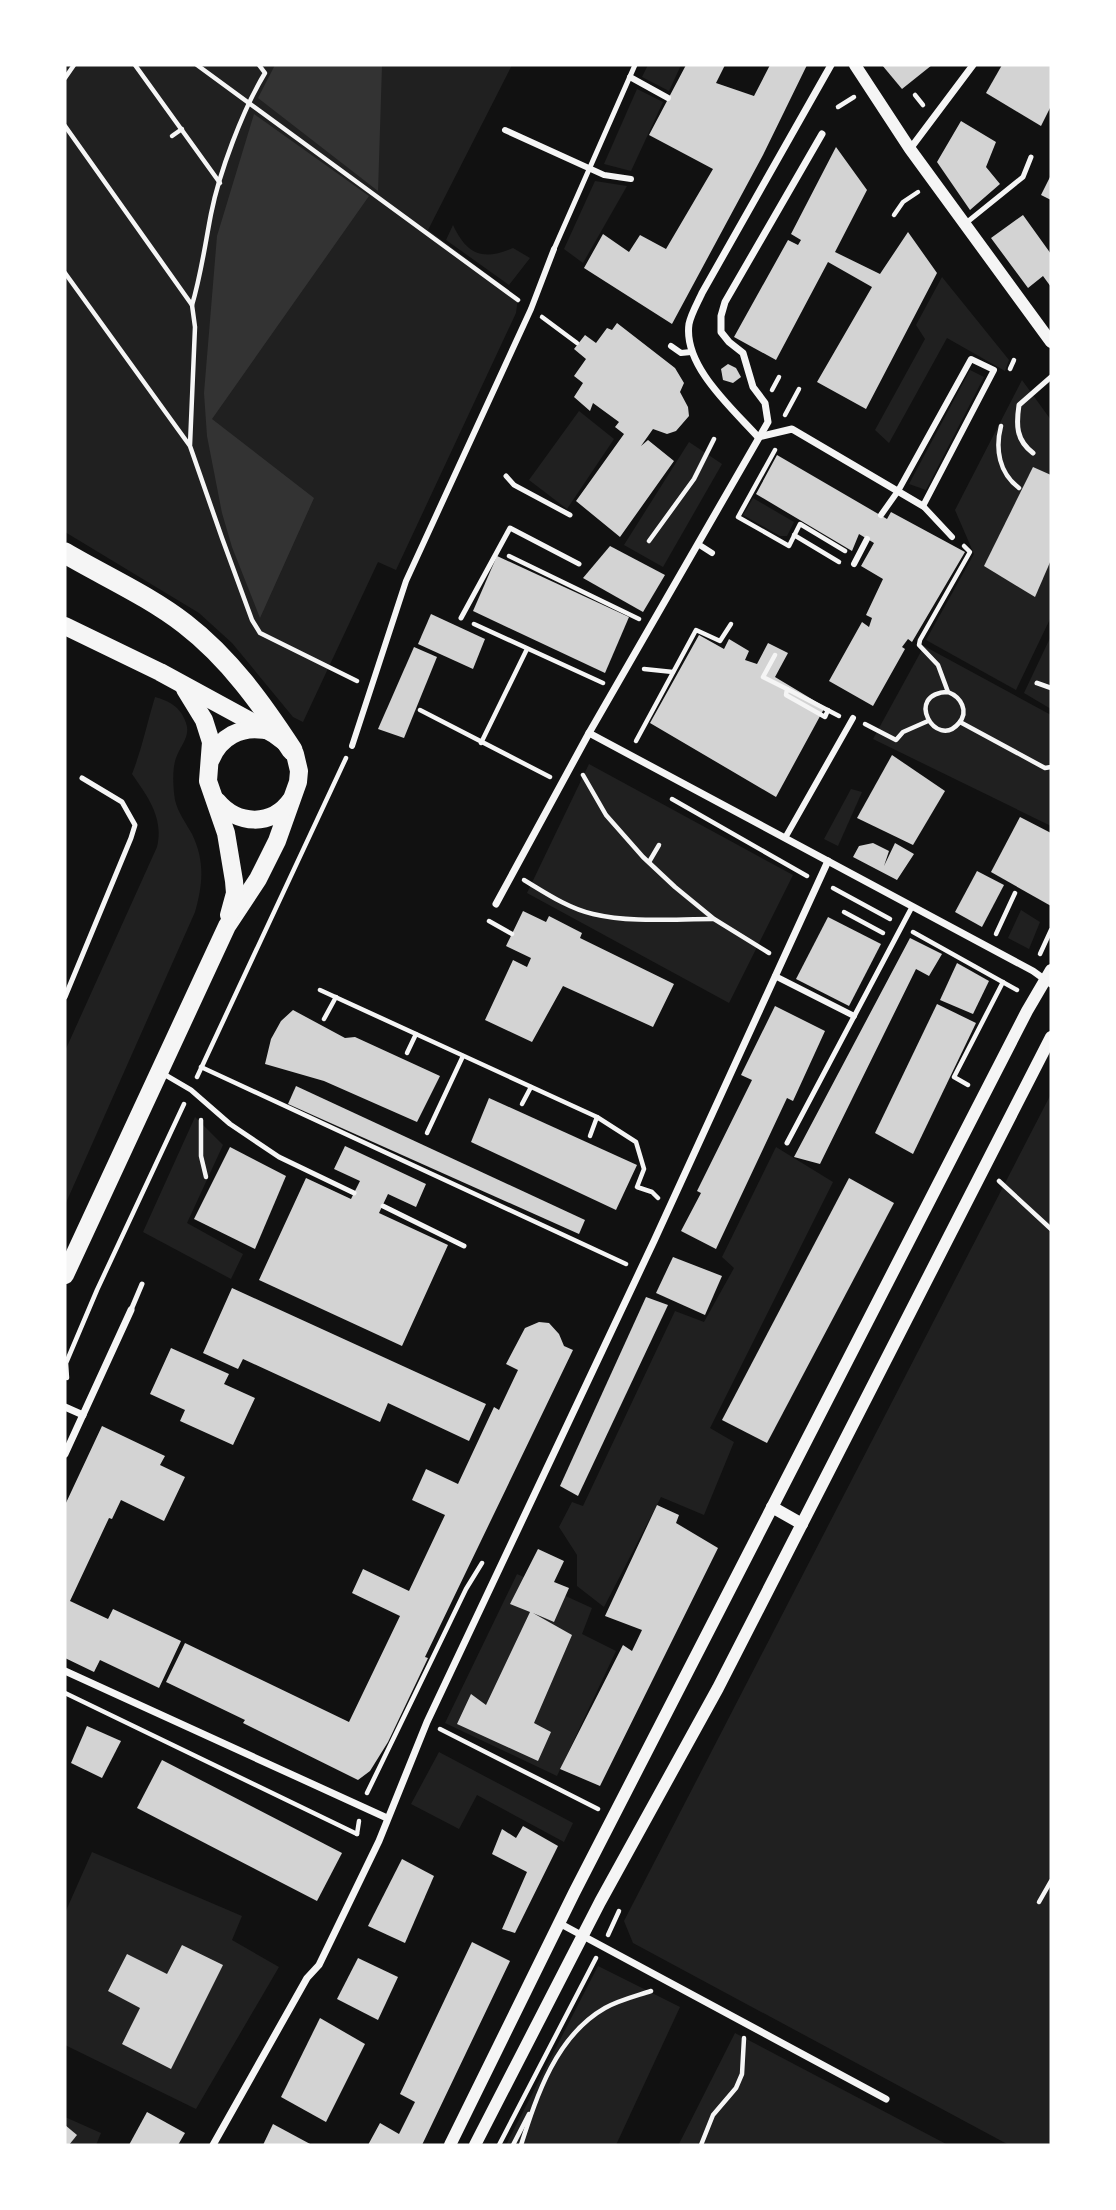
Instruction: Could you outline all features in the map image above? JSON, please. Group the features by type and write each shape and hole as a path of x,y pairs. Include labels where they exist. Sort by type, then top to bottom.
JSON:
{"highway":[{"path":"65,553 174,616 199,635 251,691 292,750"}],"main road":[{"path":"65,626 160,672 274,734 292,750 299,771 296,791 277,841 258,879 227,926 65,1276"},
{"path":"183,686 198,708 209,732 208,776 226,833 234,881 235,893 227,926"},
{"path":"210,761 220,744 236,732 257,729 274,734"},
{"path":"212,792 227,811 236,817 253,820 277,814 288,805 296,791"}],"street":[{"path":"758,437 709,381 691,352 689,323 702,293 831,65"},
{"path":"855,65 910,149 1051,342"},
{"path":"910,149 973,65"},
{"path":"630,77 668,98"},
{"path":"505,130 611,177 631,179"},
{"path":"496,904 574,759 768,422 765,403 753,387 743,353 721,332 721,316 725,302 822,134"},
{"path":"352,746 406,580 531,309 554,249"},
{"path":"671,346 681,353 691,352"},
{"path":"881,515 898,491 971,359 994,370 923,506"},
{"path":"758,437 792,429 923,506 952,537"},
{"path":"853,564 867,539"},
{"path":"698,544 712,553"},
{"path":"785,838 851,720"},
{"path":"450,2145 559,1923 772,1507 1027,1011 1049,978 988,948 589,733"},
{"path":"213,2145 307,1978 319,1965 379,1841 427,1722 641,1269 828,861"},
{"path":"775,976 853,1016"},
{"path":"475,2145 600,1902 718,1688 1051,1037"},
{"path":"65,1454 131,1310"},
{"path":"65,1407 83,1415"},
{"path":"772,1507 802,1524"},
{"path":"65,1671 387,1818"},
{"path":"559,1923 886,2099"}],"lane":[{"path":"554,249 635,65"},
{"path":"965,224 1023,177 1031,157"},
{"path":"1033,453 1024,446 1017,432 1019,405 1051,377"},
{"path":"506,475 514,485 570,514"},
{"path":"461,618 510,528 579,564"},
{"path":"1037,683 1051,688"},
{"path":"65,997 135,825 122,802 82,778"},
{"path":"786,1143 912,907"},
{"path":"160,1071 191,1090 230,1124 279,1157 354,1193"},
{"path":"383,1206 464,1246"},
{"path":"131,1310 142,1284"}],"path":[{"path":"65,78 74,65"},
{"path":"135,65 220,183"},
{"path":"197,65 577,343"},
{"path":"259,65 265,72"},
{"path":"190,446 195,327 192,305 199,281 211,211 248,103 269,65"},
{"path":"65,126 192,305"},
{"path":"172,136 182,130"},
{"path":"894,215 903,202 933,181"},
{"path":"65,273 190,446 252,620 260,633 370,687"},
{"path":"778,431 799,389"},
{"path":"649,541 694,479 714,439"},
{"path":"777,441 773,455 738,517 789,546 800,524 846,552"},
{"path":"734,510 740,513"},
{"path":"794,535 839,562"},
{"path":"948,692 936,694 926,708 928,721 937,729 955,727 963,717 962,704 948,692 938,665 919,646 970,552 952,537"},
{"path":"498,550 646,622"},
{"path":"461,618 611,686"},
{"path":"636,742 696,630 720,641 731,624"},
{"path":"481,743 527,649"},
{"path":"775,655 763,677 787,689 786,695 825,717 828,710 851,720"},
{"path":"649,657 643,668 674,672"},
{"path":"421,710 561,783"},
{"path":"871,727 896,740 903,732 928,721"},
{"path":"960,722 1048,767 1051,775"},
{"path":"627,737 648,748"},
{"path":"67,1378 66,1363 97,1290 352,746"},
{"path":"574,759 606,815 649,862 714,919 774,956"},
{"path":"661,792 808,877 803,888"},
{"path":"649,862 659,845"},
{"path":"513,873 542,891 590,913 621,918 714,919"},
{"path":"988,948 1015,893"},
{"path":"844,912 875,928"},
{"path":"488,920 512,934"},
{"path":"968,1085 954,1077 1003,982"},
{"path":"320,990 597,1117 636,1142 644,1169 637,1186 652,1192 659,1199 672,1202"},
{"path":"324,1018 336,997"},
{"path":"407,1053 416,1034"},
{"path":"428,1133 463,1056"},
{"path":"201,1066 611,1258 641,1269"},
{"path":"522,1104 531,1087"},
{"path":"203,1100 201,1156 206,1177"},
{"path":"590,1136 597,1117"},
{"path":"999,1181 1051,1228"},
{"path":"65,1693 356,1834 379,1841"},
{"path":"427,1722 599,1810"},
{"path":"1039,1902 1051,1881"},
{"path":"499,2145 592,1966"},
{"path":"513,2145 561,2050 579,2029 604,2009 652,1990"},
{"path":"701,2145 713,2115 736,2088 742,2074 746,2024"},
{"path":"521,2145 534,2104"}],"shaded area":[{"path":"65,65 512,65 428,230 518,297 516,313 396,570 378,562 303,722 293,717 232,643 199,613 65,532"},
{"path":"275,65 382,65 378,191 258,98"},
{"path":"648,65 681,65 669,91 642,77"},
{"path":"637,89 663,102 631,171 604,164"},
{"path":"254,114 369,196 212,419 314,498 260,618 232,547 222,513 207,436 204,393 217,236"},
{"path":"595,181 627,186 583,263 564,249"},
{"path":"453,225 464,243 477,253 493,254 513,248 530,258 509,285 446,240"},
{"path":"942,277 1009,360 1005,371 947,338 889,443 875,430 925,339 916,325"},
{"path":"970,370 984,377 926,490 909,484"},
{"path":"1022,380 1051,420 1051,617 1016,690 926,640 974,554 955,510"},
{"path":"579,411 614,439 567,509 529,480"},
{"path":"689,442 722,464 663,567 624,545"},
{"path":"753,498 794,522 787,536 780,536 743,515"},
{"path":"1051,636 1051,709 1024,693"},
{"path":"924,646 1051,715 1051,826 873,739"},
{"path":"155,697 178,709 187,728 175,762 174,790 178,809 192,834 199,854 200,892 195,912 65,1205 65,1051 157,847 159,836 153,808 132,774"},
{"path":"589,764 793,875 729,1003 527,893"},
{"path":"851,789 862,792 838,846 824,839"},
{"path":"1021,910 1040,922 1029,949 1008,938"},
{"path":"1051,1094 1051,2145 1009,2145 633,1943 624,1921"},
{"path":"195,1117 223,1145 187,1223 243,1254 231,1279 143,1232"},
{"path":"776,1147 833,1182 710,1428 734,1442 704,1515 661,1497 604,1607 577,1586 577,1555 559,1527 572,1502 583,1506 675,1311 704,1322 734,1268 722,1257"},
{"path":"517,1574 592,1608 582,1634 616,1651 557,1776 445,1723"},
{"path":"439,1752 573,1823 564,1842 477,1795 459,1829 411,1804"},
{"path":"92,1852 242,1916 232,1940 279,1967 196,2109 65,2045 65,1913"},
{"path":"598,1966 680,2007 616,2145 506,2145"},
{"path":"735,2033 948,2145 679,2144"},
{"path":"65,2117 101,2133 96,2145 65,2145"}],"building":[{"path":"686,65 725,65 716,83 754,96 770,65 807,65 763,155 672,324 584,268 603,234 629,252 640,235 666,249 713,169 649,135"},
{"path":"882,65 932,65 902,89"},
{"path":"1002,65 1051,65 1051,106 1041,126 986,93"},
{"path":"961,121 996,142 986,167 1000,184 970,210 937,162"},
{"path":"836,147 867,190 835,252 880,274 908,232 937,273 866,409 817,382 872,287 828,262 776,360 734,337 788,240 798,245 801,240 791,234"},
{"path":"1051,175 1051,200 1041,195"},
{"path":"1023,215 1051,254 1051,287 1043,276 1028,288 991,238"},
{"path":"617,323 675,368 684,383 680,392 688,407 689,416 676,431 667,434 653,429 641,446 648,440 674,461 620,537 576,501 624,434 615,427 619,422 593,403 590,411 574,397 583,383 574,376 586,359 574,349 585,335 596,343 607,328 612,330"},
{"path":"728,364 736,368 741,377 733,383 723,380 721,369"},
{"path":"777,455 887,519 891,512 965,552 912,642 908,639 902,647 905,649 873,706 829,681 862,622 869,627 872,618 866,615 883,579 861,566 874,543 859,534 852,551 756,494"},
{"path":"1033,467 1051,475 1051,560 1035,597 984,566"},
{"path":"610,546 665,575 643,612 583,578"},
{"path":"497,556 629,617 605,673 473,611"},
{"path":"431,614 485,639 473,669 418,644"},
{"path":"699,635 724,649 729,639 749,651 745,660 757,664 768,643 788,653 775,677 825,707 776,797 650,723"},
{"path":"414,647 437,657 404,738 378,729"},
{"path":"892,755 945,791 913,845 857,818"},
{"path":"1020,817 1051,833 1051,906 991,872"},
{"path":"873,843 889,851 884,866 895,843 914,854 897,880 853,857 859,846"},
{"path":"977,871 1004,885 982,927 955,912"},
{"path":"523,911 546,922 549,916 582,933 580,938 674,984 653,1027 563,986 532,1042 485,1020 513,960 527,967 531,958 506,946"},
{"path":"828,917 881,944 849,1006 796,979"},
{"path":"910,938 942,954 929,976 916,969 820,1164 794,1157"},
{"path":"957,963 989,981 973,1014 940,1000"},
{"path":"937,1004 976,1023 913,1154 875,1133"},
{"path":"775,1006 825,1031 793,1101 787,1098 716,1249 681,1231 701,1193 697,1191 752,1080 741,1075"},
{"path":"293,1010 345,1038 355,1037 440,1076 417,1122 324,1081 265,1064 271,1039 281,1021"},
{"path":"296,1086 585,1220 579,1234 288,1104"},
{"path":"489,1098 637,1165 616,1210 471,1142"},
{"path":"345,1146 426,1184 416,1207 388,1194 379,1213 448,1245 402,1346 259,1280 306,1178 351,1199 360,1181 334,1169"},
{"path":"230,1147 286,1176 255,1249 194,1219"},
{"path":"849,1178 894,1203 767,1443 722,1420"},
{"path":"673,1257 722,1276 705,1315 656,1293"},
{"path":"232,1288 486,1404 469,1441 388,1403 380,1422 243,1359 238,1369 203,1353"},
{"path":"646,1297 668,1305 578,1496 560,1486"},
{"path":"539,1322 549,1323 559,1334 564,1346 573,1350 425,1657 428,1658 388,1742 370,1771 358,1780 166,1682 185,1643 349,1722 400,1616 352,1593 363,1569 409,1591 445,1515 412,1500 426,1469 458,1484 494,1407 499,1410 518,1370 506,1364 525,1328"},
{"path":"171,1348 229,1374 224,1384 255,1398 233,1445 180,1421 185,1410 150,1394"},
{"path":"102,1426 165,1456 160,1465 185,1477 164,1521 121,1500 112,1519 109,1518 70,1601 108,1619 113,1609 181,1641 159,1688 100,1660 94,1672 65,1658 65,1505"},
{"path":"657,1505 679,1515 676,1523 718,1548 600,1786 560,1769 623,1645 632,1651 642,1630 605,1616"},
{"path":"538,1549 564,1561 554,1582 569,1588 554,1622 533,1613 572,1635 534,1723 551,1732 538,1761 457,1724 471,1694 486,1705 530,1612 510,1604"},
{"path":"87,1726 121,1741 102,1778 71,1763"},
{"path":"162,1760 342,1853 317,1901 137,1808"},
{"path":"523,1826 558,1846 515,1933 502,1929 527,1872 492,1854 502,1829 516,1838"},
{"path":"402,1859 434,1876 405,1943 368,1926"},
{"path":"472,1942 510,1961 422,2145 368,2145 380,2123 399,2134 415,2102 400,2094"},
{"path":"182,1945 223,1965 171,2069 122,2044 140,2008 108,1991 127,1954 167,1974"},
{"path":"358,1958 398,1977 378,2020 337,1999"},
{"path":"320,2018 365,2044 326,2122 281,2097"},
{"path":"147,2112 185,2133 178,2145 129,2145"},
{"path":"273,2124 312,2145 263,2145"},
{"path":"65,2125 77,2135 69,2145 65,2145"}]}
